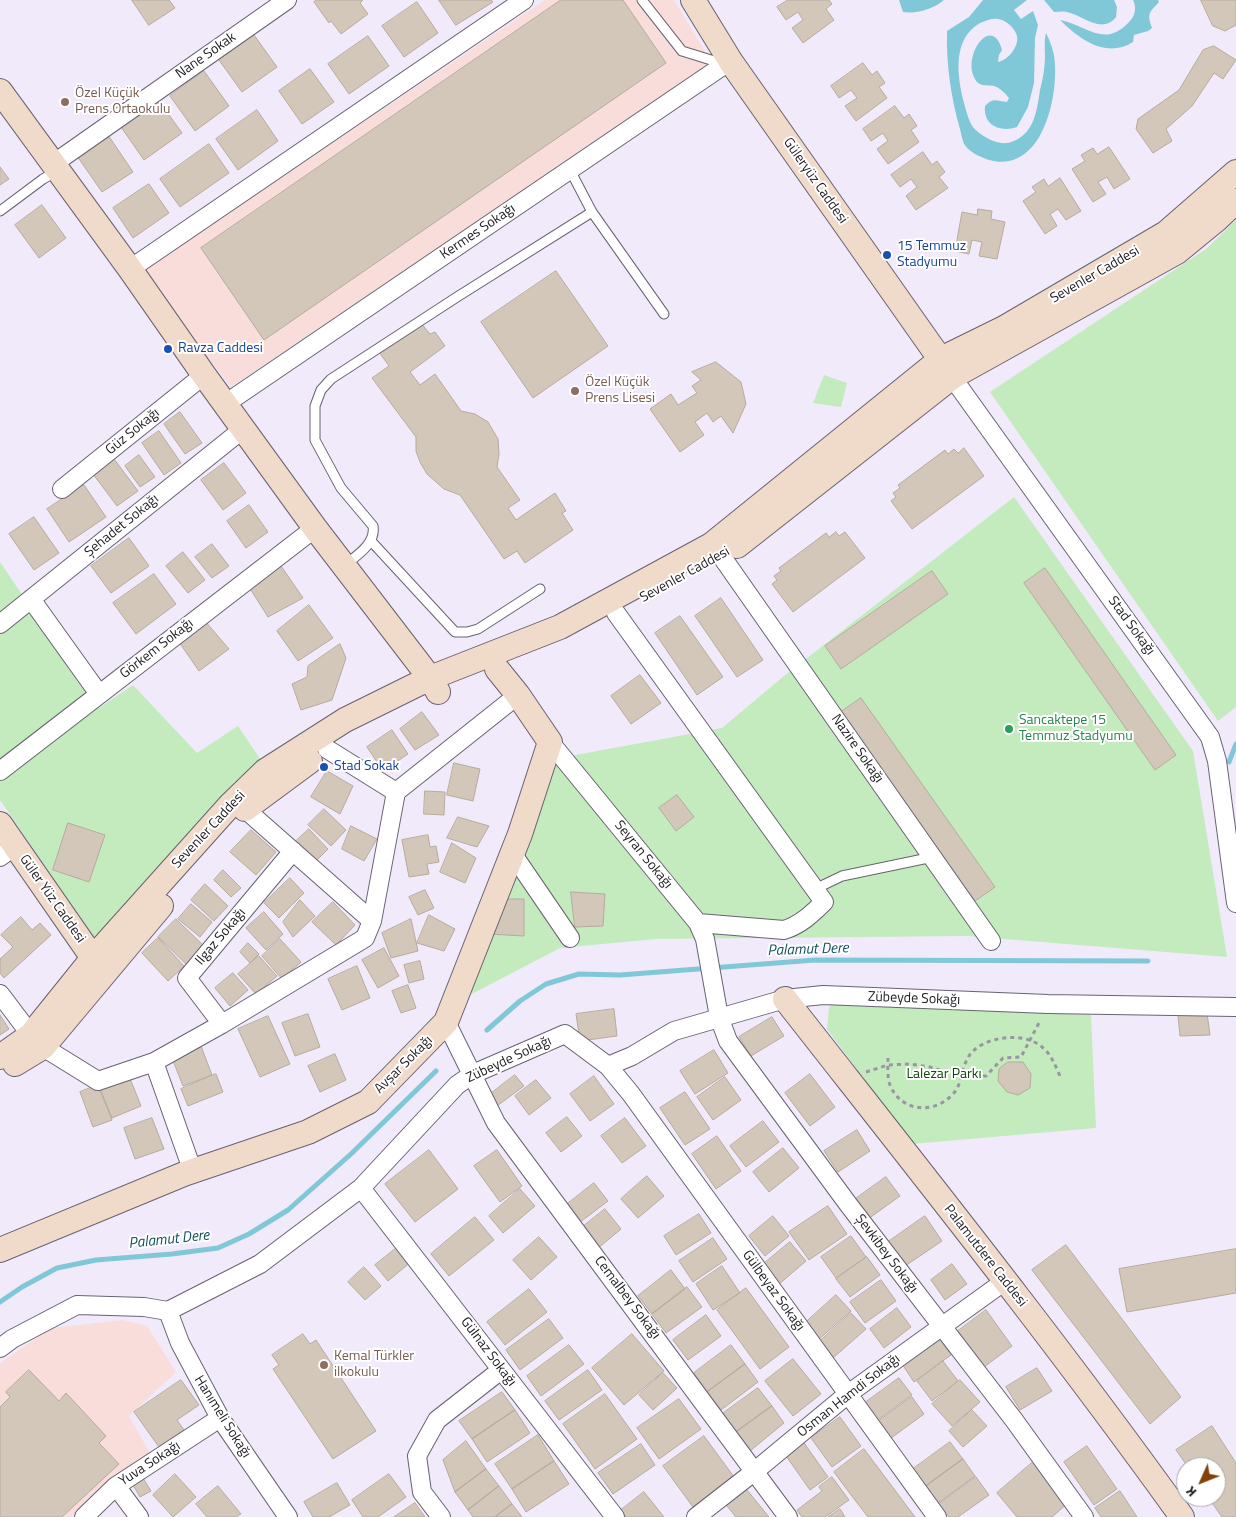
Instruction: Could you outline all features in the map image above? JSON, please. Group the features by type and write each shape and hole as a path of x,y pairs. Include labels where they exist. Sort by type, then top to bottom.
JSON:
{"main road":[{"name":"Güleryüz Caddesi","path":"693,0 727,63 947,368"},
{"path":"2,99 130,269 315,528 434,685"},
{"name":"Sevenler Caddesi","path":"0,1072 37,1041 231,804 265,772 345,720 434,685 560,627 712,545 947,368 1004,328 1166,233 1236,172"},
{"name":"Sevenler Caddesi","path":"99,965 194,866 245,809 328,749 434,685 497,669 616,613 722,557 947,368 1177,252 1236,201"},
{"path":"497,669 518,695 550,742"},
{"name":"Avşar Sokağı","path":"0,1250 193,1172 308,1132 368,1102 446,1022 512,853 550,742"},
{"name":"Güler Yüz Caddesi","path":"0,824 8,852 99,965"},
{"name":"Palamutdere Caddesi","path":"785,999 1005,1281 1126,1439 1182,1517"},
{"name":"Sevenler Caddesi","path":"0,1057 37,1041"}],"street":[{"name":"Nane Sokak","path":"55,167 286,0"},
{"path":"130,269 524,0"},
{"name":"Kermes Sokağı","path":"225,404 727,63"},
{"name":"Stad Sokağı","path":"947,368 1210,737 1217,761 1234,873 1236,903"},
{"name":"Güz Sokağı","path":"62,489 204,375"},
{"name":"Şehadet Sokağı","path":"0,624 243,429"},
{"name":"Görkem Sokağı","path":"0,770 315,528"},
{"name":"Nazire Sokağı","path":"722,557 991,941"},
{"path":"31,599 99,694"},
{"path":"616,613 824,902 808,918 784,930 698,922"},
{"path":"0,994 37,1041 98,1081 154,1062 222,1024 365,938 372,921 396,792 518,695"},
{"name":"Seyran Sokağı","path":"550,742 698,922 705,939 712,979"},
{"path":"328,749 396,792"},
{"path":"245,809 372,921"},
{"name":"Ilgaz Sokağı","path":"222,1024 186,978 293,851"},
{"path":"512,853 570,938"},
{"name":"Şevkibey Sokağı","path":"712,979 719,1018 728,1042 1014,1420 1084,1517"},
{"name":"Zübeyde Sokağı","path":"168,1311 260,1264 361,1188 458,1084 473,1074 565,1034 608,1066 632,1056 674,1031 785,999 823,995 1048,1004 1236,1007"},
{"name":"Cemalbey Sokağı","path":"446,1022 496,1123 788,1517"},
{"path":"154,1062 193,1172"},
{"name":"Gülbeyaz Sokağı","path":"608,1066 631,1094 938,1517"},
{"name":"Gülnaz Sokağı","path":"361,1188 615,1517"},
{"name":"Osman Hamdi Sokağı","path":"696,1517 848,1394 1005,1281"},
{"path":"0,1348 12,1339 78,1305 144,1307 168,1311"},
{"name":"Hanımeli Sokağı","path":"168,1311 180,1343 220,1418 282,1515"},
{"path":"441,1517 422,1492 417,1456 437,1420 501,1370"},
{"name":"Yuva Sokağı","path":"84,1517 116,1486 220,1418"},
{"path":"116,1486 139,1517"}],"lane":[{"path":"642,0 682,50 727,63"},
{"path":"0,211 43,179 55,167"},
{"path":"570,170 592,212 664,314"},
{"path":"344,566 371,541 374,533 372,526 341,488 315,440 314,406 321,390 331,379 354,363 592,212"},
{"path":"371,541 455,632 467,632 478,629 540,589"},
{"path":"815,890 842,876 933,857"}],"path":[{"path":"888,1058 889,1084 897,1096 912,1107 926,1109 940,1104 952,1095 960,1085 963,1067 970,1054 984,1043 998,1038 1030,1040 1041,1046 1052,1059 1060,1076"},
{"path":"847,1078 888,1065 910,1064 930,1067 961,1077 986,1076 1003,1058 1020,1057 1030,1040"}],"shaded area":[{"path":"545,0 674,0 712,63 231,387 141,272"},
{"path":"123,1320 147,1326 176,1372 129,1416 150,1453 111,1478 71,1517 0,1517 0,1363 51,1328"}],"green space":[{"path":"1236,220 1236,707 1218,721 990,392 1206,249"},
{"path":"824,375 847,383 841,407 813,403"},
{"path":"1014,497 1193,751 1227,957 968,936 656,939 560,948 466,997 554,759 722,728 784,676"},
{"path":"0,562 99,708 133,685 197,753 238,726 261,760 205,814 96,940 0,800"},
{"name":"Lalezar Parkı","path":"836,1002 1091,1015 1096,1128 912,1144 827,1029 829,1007"}],"water":[{"path":"899,0 944,0 925,10 903,12"},
{"path":"983,0 1027,0 1014,10 1021,19 1033,11 1038,25 1035,38 1034,83 1028,107 1017,127 1011,129 994,126 987,118 985,106 990,101 1007,102 1009,98 996,87 982,85 976,80 972,68 972,58 980,41 992,36 997,40 1002,50 998,62 1002,61 1015,49 1016,33 1007,23 994,19 980,23 965,38 959,59 960,81 969,119 972,126 979,133 992,140 1004,143 1014,141 1026,132 1031,126 1038,105 1045,60 1046,33 1054,57 1055,81 1053,98 1042,132 1033,146 1021,156 1007,161 989,160 966,147 954,105 950,80 947,31 969,17"},
{"path":"1044,0 1114,0 1117,7 1116,17 1105,24 1098,24 1067,12 1054,12"},
{"path":"1133,0 1158,0 1159,2 1150,14 1152,28 1134,35 1133,42 1123,47 1103,48 1084,40 1060,20 1095,33 1111,34 1120,30 1133,17 1135,9"}],"building":[{"path":"132,0 169,0 175,8 149,25"},
{"path":"317,0 363,0 360,3 368,14 341,34 331,21 329,23 314,2"},
{"path":"439,0 491,0 493,2 456,25"},
{"path":"561,0 623,0 666,63 264,340 201,248"},
{"path":"788,0 829,0 832,4 826,9 834,20 803,43 792,28 803,20 798,12 786,20 777,7"},
{"path":"1201,0 1236,0 1236,25 1225,31 1213,26"},
{"path":"417,2 438,33 404,57 382,26"},
{"path":"254,35 277,67 242,92 219,60"},
{"path":"368,36 389,66 349,94 328,64"},
{"path":"1214,46 1236,60 1223,79 1214,73 1192,106 1166,129 1172,141 1153,153 1136,129 1138,119 1179,90 1203,50"},
{"path":"863,63 872,75 877,71 885,83 879,87 887,98 856,121 845,106 857,98 851,90 839,98 831,86"},
{"path":"310,69 334,102 302,124 279,91"},
{"path":"204,71 229,106 195,131 170,96"},
{"path":"159,101 182,133 144,160 121,127"},
{"path":"895,106 904,118 909,114 917,126 911,130 919,142 888,164 877,149 888,141 883,133 871,141 863,129"},
{"path":"257,110 278,141 238,170 216,139"},
{"path":"108,135 133,172 102,192 77,156"},
{"path":"209,144 229,173 180,207 160,179"},
{"path":"1109,147 1130,179 1114,189 1107,177 1098,182 1106,194 1093,202 1072,169 1085,161 1081,155 1093,148 1097,154"},
{"path":"923,152 932,165 937,161 945,172 939,177 948,188 916,210 906,196 917,187 911,179 900,187 891,175"},
{"path":"0,167 9,179 0,185"},
{"path":"1060,178 1081,211 1066,220 1058,209 1050,214 1057,226 1045,234 1023,201 1036,192 1032,187 1044,179 1048,186"},
{"path":"149,184 169,213 133,238 113,208"},
{"path":"42,205 66,238 39,258 15,225"},
{"path":"978,209 992,211 991,219 1005,222 997,259 979,256 982,242 972,240 969,254 955,251 962,212 977,215"},
{"path":"556,271 608,346 533,398 481,322"},
{"path":"420,322 430,334 435,332 445,346 410,372 420,385 435,374 461,411 475,414 488,422 498,439 499,454 497,467 520,500 508,508 516,520 555,493 566,511 562,513 573,530 525,563 517,551 504,559 460,495 444,489 427,474 416,451 416,437 372,378 389,366 379,352"},
{"path":"716,362 741,382 746,404 733,433 721,416 713,422 707,413 695,422 704,435 680,452 650,409 671,394 678,405 697,393 692,386 701,380 692,372"},
{"path":"180,412 202,443 185,454 164,424"},
{"path":"159,431 181,463 164,475 142,443"},
{"path":"964,448 984,476 912,529 891,501 896,497 893,493 900,488 898,485 945,450 948,454 954,449 958,453"},
{"path":"139,455 155,477 140,487 125,466"},
{"path":"114,459 138,491 117,506 93,474"},
{"path":"224,463 246,493 223,510 201,480"},
{"path":"84,485 106,517 69,542 47,509"},
{"path":"249,505 268,532 246,548 227,521"},
{"path":"34,517 59,553 34,570 9,534"},
{"path":"836,532 839,536 845,532 865,558 793,612 772,584 777,580 774,576 781,571 779,568 826,533 829,537"},
{"path":"129,538 149,566 111,593 91,566"},
{"path":"212,544 229,566 212,578 195,557"},
{"path":"183,552 205,580 188,593 166,566"},
{"path":"279,563 303,598 268,617 249,587"},
{"path":"1045,568 1176,755 1155,770 1024,583"},
{"path":"932,571 948,594 841,669 825,646"},
{"path":"154,574 176,604 136,634 113,603"},
{"path":"721,598 763,660 737,677 695,616"},
{"path":"309,605 333,638 298,661 277,631"},
{"path":"680,616 723,677 697,695 655,633"},
{"path":"205,621 229,649 199,671 179,642"},
{"path":"340,644 346,658 332,700 301,710 292,684 307,677 308,666"},
{"path":"640,675 661,703 631,724 611,696"},
{"path":"861,698 995,887 975,901 841,712"},
{"path":"422,712 439,735 415,750 400,729"},
{"path":"392,730 408,754 383,771 367,747"},
{"path":"454,763 480,769 473,801 447,795"},
{"path":"327,771 353,786 340,814 311,797"},
{"path":"425,791 445,792 444,815 424,814"},
{"path":"677,795 694,817 676,831 659,808"},
{"path":"324,809 346,830 331,846 308,825"},
{"path":"458,817 489,826 477,847 447,838"},
{"path":"68,823 105,835 89,882 53,870"},
{"path":"351,826 377,839 364,861 342,849"},
{"path":"309,829 328,849 315,862 295,842"},
{"path":"251,830 276,852 256,875 230,852"},
{"path":"428,835 430,847 436,846 439,862 427,864 429,874 409,877 402,840"},
{"path":"452,843 476,858 465,883 440,872"},
{"path":"223,870 241,888 231,897 214,880"},
{"path":"290,878 304,893 279,918 264,903"},
{"path":"205,884 228,906 214,921 191,900"},
{"path":"425,890 434,908 418,915 409,897"},
{"path":"571,892 605,894 603,926 575,927"},
{"path":"497,899 524,899 524,936 489,934"},
{"path":"300,900 315,916 293,937 283,922"},
{"path":"333,902 355,925 336,945 312,922"},
{"path":"191,904 212,922 200,937 178,919"},
{"path":"264,912 283,934 266,950 246,928"},
{"path":"429,915 455,929 444,951 417,943"},
{"path":"21,917 32,930 40,923 51,935 4,978 0,973 0,959 13,947 1,935"},
{"path":"176,919 205,947 187,965 158,937"},
{"path":"411,919 418,951 391,958 382,933"},
{"path":"158,938 184,966 168,981 142,953"},
{"path":"280,939 301,962 282,979 262,956"},
{"path":"248,943 259,954 250,963 240,952"},
{"path":"384,948 399,976 378,988 362,960"},
{"path":"259,956 277,976 256,994 238,974"},
{"path":"420,961 424,979 409,983 404,965"},
{"path":"357,966 370,998 342,1010 328,979"},
{"path":"233,973 248,990 230,1006 215,988"},
{"path":"408,985 416,1008 401,1013 392,991"},
{"path":"614,1009 617,1036 580,1041 576,1014"},
{"path":"1207,1013 1210,1035 1180,1036 1178,1016"},
{"path":"308,1014 320,1047 295,1056 282,1023"},
{"path":"0,1015 9,1029 0,1035"},
{"path":"268,1016 290,1064 260,1077 238,1029"},
{"path":"772,1017 784,1036 751,1056 739,1037"},
{"path":"201,1046 212,1075 183,1086 172,1058"},
{"path":"714,1050 728,1073 695,1094 680,1071"},
{"path":"335,1054 346,1080 320,1092 308,1066"},
{"path":"1008,1062 1023,1062 1031,1074 1030,1088 1018,1095 1007,1092 998,1081 999,1069"},
{"path":"216,1074 223,1092 188,1106 181,1089"},
{"path":"810,1074 835,1107 810,1126 785,1093"},
{"path":"515,1075 524,1086 497,1106 489,1095"},
{"path":"129,1076 141,1106 112,1118 100,1089"},
{"path":"594,1076 614,1104 590,1121 570,1094"},
{"path":"725,1077 741,1100 713,1120 697,1097"},
{"path":"536,1080 551,1098 529,1115 515,1096"},
{"path":"98,1085 112,1120 93,1127 80,1092"},
{"path":"685,1092 710,1129 685,1145 660,1108"},
{"path":"567,1117 582,1136 561,1152 546,1133"},
{"path":"152,1118 164,1149 135,1159 124,1128"},
{"path":"625,1118 646,1146 622,1163 601,1136"},
{"path":"763,1121 779,1142 746,1167 730,1146"},
{"path":"857,1130 870,1151 838,1172 824,1151"},
{"path":"717,1136 741,1171 716,1189 692,1154"},
{"path":"783,1148 799,1168 769,1192 753,1172"},
{"path":"429,1150 458,1189 415,1222 385,1184"},
{"path":"497,1150 522,1186 500,1202 474,1166"},
{"path":"647,1176 664,1196 638,1218 621,1199"},
{"path":"886,1177 900,1196 868,1219 854,1200"},
{"path":"594,1183 608,1201 579,1223 566,1205"},
{"path":"520,1189 535,1206 503,1233 489,1216"},
{"path":"828,1206 847,1234 809,1260 789,1232"},
{"path":"605,1209 621,1229 597,1249 580,1229"},
{"path":"699,1214 711,1233 676,1255 664,1236"},
{"path":"773,1216 789,1236 765,1256 749,1236"},
{"path":"925,1216 942,1241 905,1266 888,1242"},
{"path":"475,1217 494,1240 449,1276 431,1254"},
{"path":"851,1236 866,1257 836,1278 821,1257"},
{"path":"539,1237 557,1257 531,1280 513,1260"},
{"path":"713,1238 727,1259 693,1282 679,1261"},
{"path":"790,1242 806,1261 778,1285 761,1266"},
{"path":"1066,1245 1181,1397 1150,1424 1032,1270"},
{"path":"399,1246 412,1261 388,1281 375,1265"},
{"path":"1236,1249 1236,1293 1127,1312 1119,1269"},
{"path":"867,1257 880,1275 850,1297 836,1279"},
{"path":"952,1264 967,1284 945,1300 931,1280"},
{"path":"722,1266 740,1293 713,1310 696,1284"},
{"path":"364,1267 381,1286 365,1300 348,1282"},
{"path":"671,1270 685,1289 652,1314 638,1296"},
{"path":"881,1280 896,1301 865,1323 850,1302"},
{"path":"687,1287 702,1307 666,1333 652,1314"},
{"path":"746,1288 789,1347 760,1369 717,1310"},
{"path":"529,1289 547,1312 505,1345 487,1322"},
{"path":"836,1295 851,1311 818,1340 804,1324"},
{"path":"897,1308 911,1327 884,1348 870,1329"},
{"path":"986,1310 1012,1346 984,1367 958,1331"},
{"path":"851,1313 866,1329 833,1358 819,1342"},
{"path":"706,1315 721,1336 688,1360 673,1340"},
{"path":"549,1319 563,1338 520,1370 506,1350"},
{"path":"303,1334 310,1344 316,1340 376,1431 333,1459 273,1369 279,1365 272,1355"},
{"path":"632,1334 664,1371 624,1405 592,1368"},
{"path":"939,1338 951,1355 914,1382 902,1364"},
{"path":"569,1345 584,1364 541,1396 527,1376"},
{"path":"731,1345 745,1364 707,1392 694,1373"},
{"path":"793,1359 821,1394 793,1416 765,1381"},
{"path":"943,1361 958,1381 932,1401 917,1381"},
{"path":"745,1364 758,1382 721,1410 707,1392"},
{"path":"1037,1368 1052,1391 1020,1410 1006,1387"},
{"path":"29,1370 59,1401 66,1393 106,1436 99,1443 119,1464 62,1517 0,1517 0,1407 10,1397 6,1392"},
{"path":"588,1370 602,1390 559,1420 545,1401"},
{"path":"663,1373 677,1388 653,1410 639,1395"},
{"path":"899,1378 912,1395 875,1422 862,1405"},
{"path":"181,1380 199,1405 177,1420 184,1430 159,1447 134,1412"},
{"path":"960,1380 980,1402 952,1426 932,1404"},
{"path":"758,1388 772,1406 736,1432 722,1414"},
{"path":"502,1392 515,1410 472,1439 459,1421"},
{"path":"605,1394 637,1439 595,1469 563,1424"},
{"path":"912,1397 924,1414 887,1441 875,1424"},
{"path":"679,1399 701,1429 659,1459 637,1428"},
{"path":"772,1406 784,1423 750,1451 736,1432"},
{"path":"515,1410 530,1433 487,1462 472,1439"},
{"path":"972,1410 987,1426 963,1447 949,1431"},
{"path":"840,1417 861,1446 832,1467 811,1438"},
{"path":"1212,1426 1236,1463 1236,1517 1222,1517 1215,1507 1226,1507 1226,1457 1181,1457 1176,1450"},
{"path":"538,1435 554,1461 512,1489 495,1464"},
{"path":"704,1436 734,1477 693,1507 663,1466"},
{"path":"802,1440 828,1477 810,1490 784,1453"},
{"path":"466,1441 486,1469 455,1492 443,1460"},
{"path":"950,1442 963,1459 926,1486 913,1469"},
{"path":"641,1444 655,1465 613,1494 598,1473"},
{"path":"1087,1446 1117,1489 1094,1505 1064,1462"},
{"path":"864,1449 915,1517 868,1517 848,1491 834,1472"},
{"path":"963,1459 975,1476 938,1503 926,1486"},
{"path":"554,1461 569,1484 526,1512 512,1489"},
{"path":"1033,1462 1068,1503 1052,1517 1017,1517 997,1493"},
{"path":"486,1469 499,1486 468,1510 455,1492"},
{"path":"175,1474 196,1497 173,1517 153,1495"},
{"path":"389,1474 406,1497 378,1517 363,1517 352,1500"},
{"path":"832,1477 849,1500 825,1517 802,1517 797,1510 822,1491 819,1487"},
{"path":"976,1477 989,1495 958,1517 949,1517 939,1504"},
{"path":"143,1478 151,1491 140,1497 133,1485"},
{"path":"337,1483 350,1505 329,1517 313,1517 304,1502"},
{"path":"218,1486 241,1514 236,1517 207,1517 196,1504"},
{"path":"499,1486 512,1504 495,1517 473,1517 468,1510"},
{"path":"747,1490 769,1517 736,1517 727,1506"},
{"path":"1120,1491 1137,1517 1101,1517 1095,1508"},
{"path":"644,1492 664,1517 626,1517 621,1510"},
{"path":"415,1503 425,1517 394,1517"},
{"path":"512,1504 522,1517 495,1517"},
{"path":"840,1509 845,1517 828,1517"}],"waterway":[{"name":"Palamut Dere","path":"1229,762 1236,744"},
{"name":"Palamut Dere","path":"487,1030 520,1001 546,984 579,974 620,975 815,960 1148,961"},
{"name":"Palamut Dere","path":"0,1302 22,1287 57,1268 96,1260 218,1248 249,1234 288,1210 351,1154 436,1071"}],"place":[{"name":"Özel Küçük Prens Ortaokulu","path":"65,102"},
{"name":"15 Temmuz Stadyumu","path":"887,255"},
{"name":"Ravza Caddesi","path":"168,349"},
{"name":"Özel Küçük Prens Lisesi","path":"575,391"},
{"name":"Sancaktepe 15 Temmuz Stadyumu","path":"1009,729"},
{"name":"Stad Sokak","path":"324,767"},
{"name":"Kemal Türkler ilkokulu","path":"324,1365"}]}
